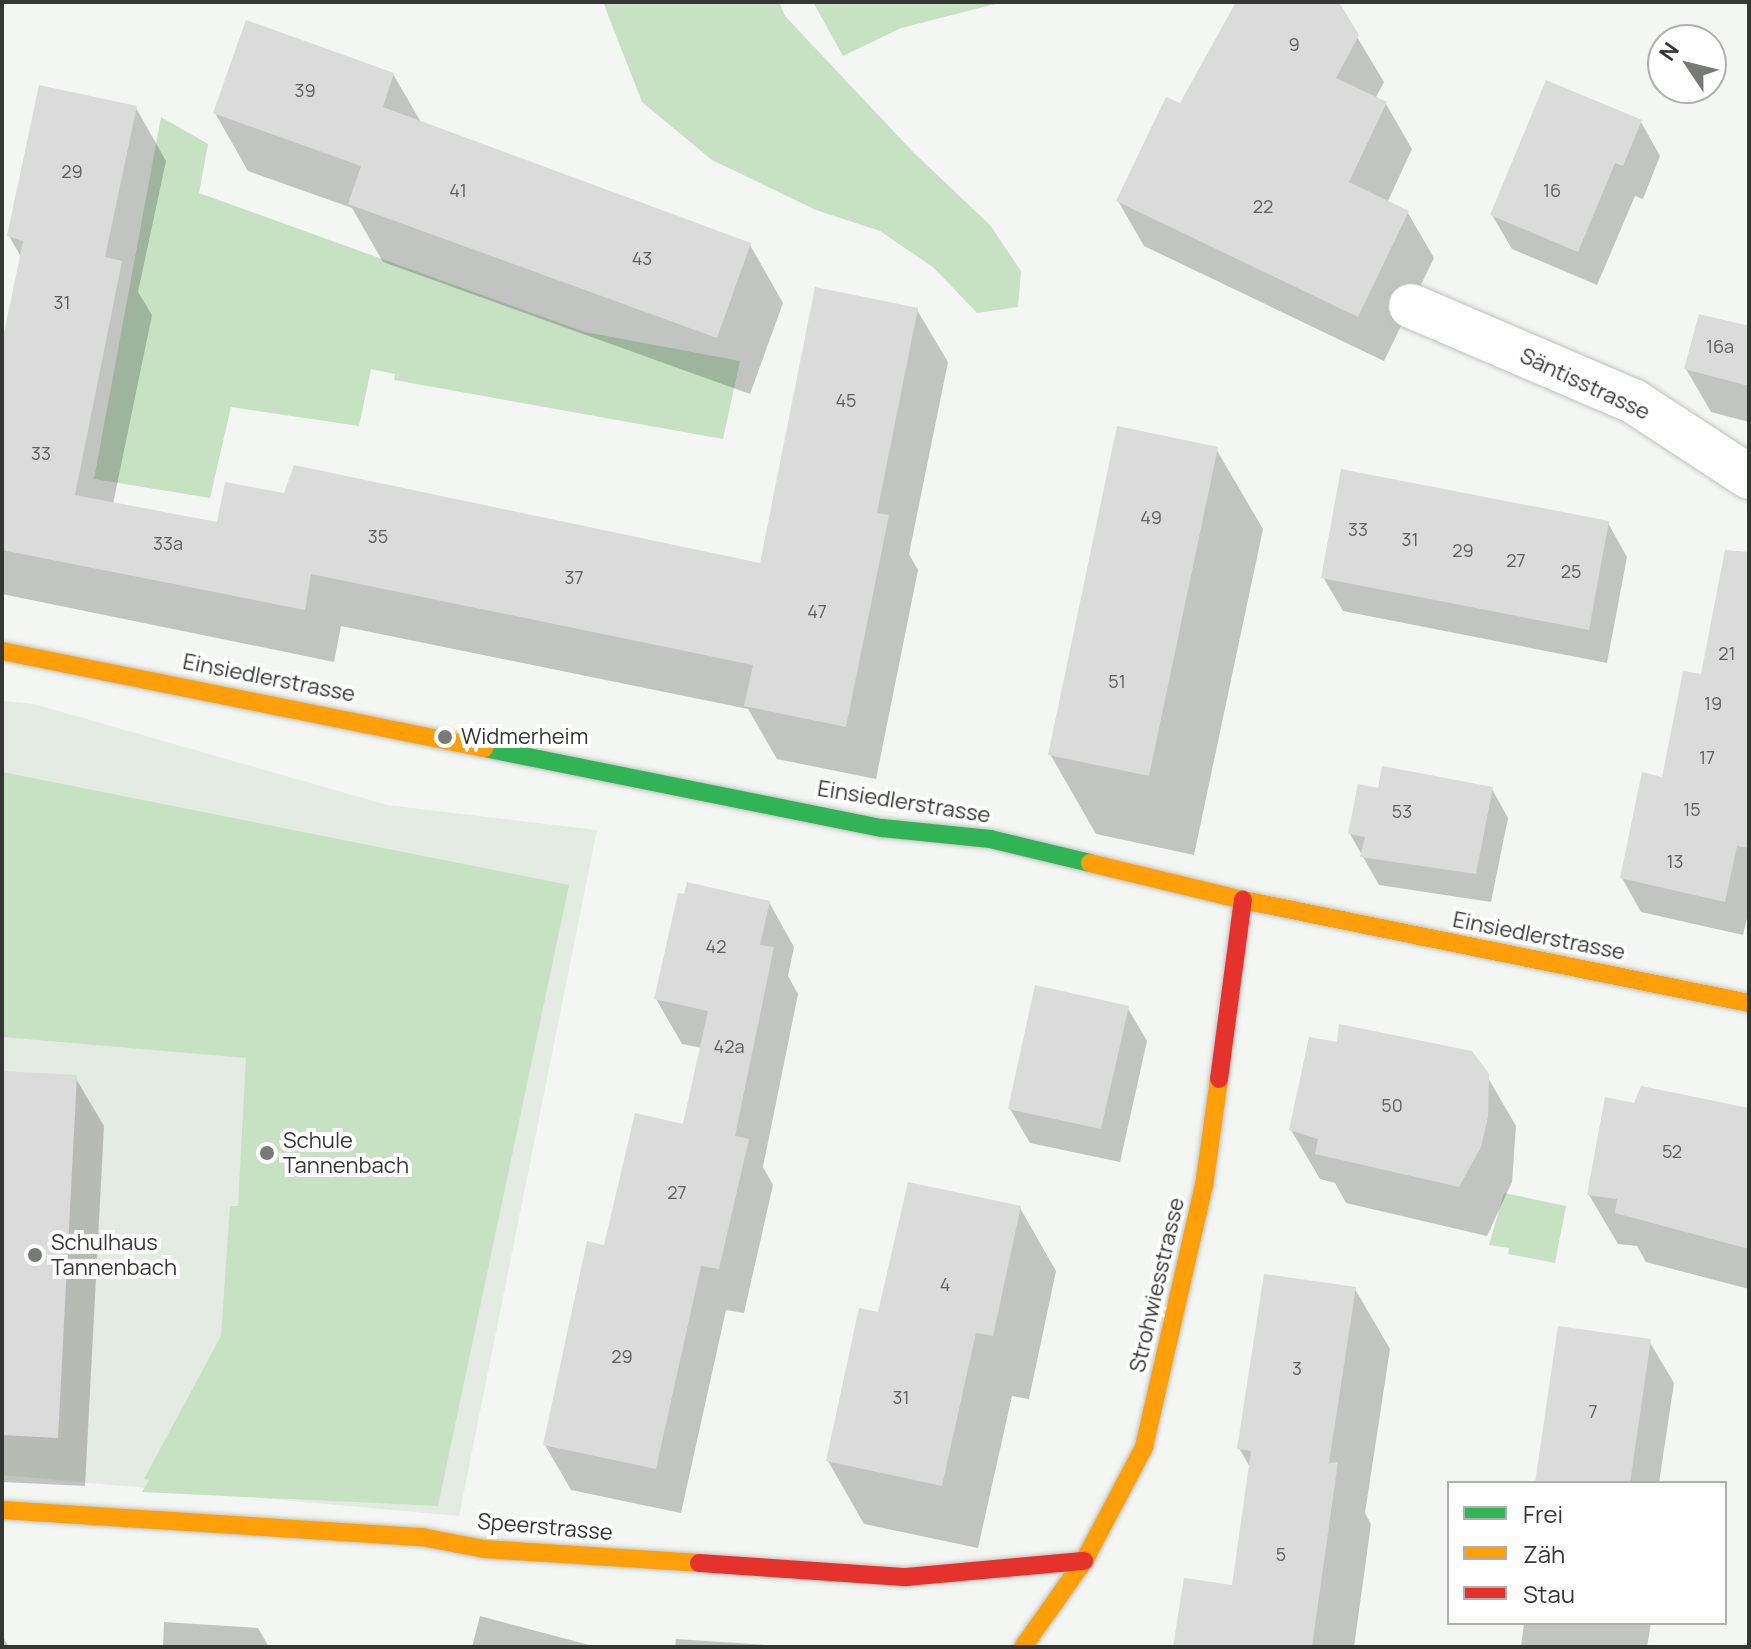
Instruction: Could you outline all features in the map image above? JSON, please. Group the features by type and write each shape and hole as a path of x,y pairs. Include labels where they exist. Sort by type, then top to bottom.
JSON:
{"street":[{"name":"Säntisstrasse","path":"1411,306 1633,401 1749,477"},
{"name":"Einsiedlerstrasse","path":"2,651 882,828 990,839 1243,900 1749,1003"},
{"name":"Strohwiesstrasse","path":"1023,1647 1084,1561 1144,1447 1204,1186 1243,900"},
{"name":"Speerstrasse","path":"2,1510 422,1537 484,1549 907,1577 1084,1561"}],"shaded area":[{"name":"Schule Tannenbach","path":"2,701 34,704 387,805 597,830 459,1516 2,1475"}],"green space":[{"path":"603,2 779,2 785,16 914,153 990,225 1021,271 1018,307 977,313 934,268 880,231 816,210 712,160 642,102"},
{"path":"813,2 1003,2 901,28 843,56"},
{"path":"161,117 208,144 199,193 585,332 740,361 723,439 394,380 395,374 371,369 359,426 231,407 210,498 94,479"},
{"name":"Schule Tannenbach","path":"2,772 569,885 438,1506 142,1492 149,1480 144,1479 221,1336 230,1206 238,1206 246,1058 2,1037"},
{"path":"1504,1193 1566,1206 1555,1263 1508,1254 1509,1248 1489,1245"}],"building":[{"path":"1236,2 1339,2 1359,35 1336,78 1387,102 1349,182 1409,211 1358,317 1116,201 1166,97 1180,103"},
{"path":"246,20 394,73 383,107 751,243 717,338 348,204 361,166 213,113"},
{"path":"1546,80 1642,120 1623,166 1615,163 1578,252 1490,215"},
{"path":"39,85 137,106 105,257 122,261 75,495 217,522 225,482 284,493 294,465 760,563 815,287 918,308 877,513 889,515 846,727 744,706 753,665 311,574 305,610 2,550 2,343 23,241 7,236"},
{"path":"1699,314 1749,326 1749,386 1684,369"},
{"path":"1117,426 1218,447 1149,776 1048,755"},
{"path":"1341,469 1609,521 1589,630 1321,578"},
{"path":"1725,550 1749,552 1749,848 1737,846 1725,902 1620,878 1642,772 1662,777 1683,671 1701,674"},
{"path":"1382,766 1493,787 1476,874 1360,857 1365,837 1348,834 1358,784 1378,788"},
{"path":"687,882 770,901 760,945 774,947 735,1136 749,1139 719,1269 701,1266 656,1469 543,1445 587,1241 604,1245 635,1113 683,1124 708,1011 654,999 678,893 684,894"},
{"path":"1035,985 1129,1006 1101,1129 1008,1109"},
{"path":"1339,1024 1472,1051 1489,1074 1488,1117 1481,1147 1459,1187 1315,1154 1318,1139 1289,1130 1309,1037 1337,1042"},
{"name":"Schulhaus Tannenbach","path":"2,1071 77,1075 58,1438 2,1435"},
{"path":"1641,1086 1749,1108 1749,1249 1615,1213 1617,1199 1587,1195 1605,1097 1634,1103"},
{"path":"908,1182 1021,1206 993,1336 976,1333 942,1486 826,1461 859,1308 878,1312"},
{"path":"1264,1274 1356,1287 1329,1463 1338,1462 1312,1647 1173,1647 1184,1578 1232,1585 1251,1451 1237,1449"},
{"path":"1558,1326 1651,1339 1630,1481 1535,1481"}],"traffic: fast":[{"path":"484,748 882,828 990,839 1090,863"}],"traffic: slow":[{"path":"2,651 484,748"},
{"path":"1090,863 1243,900 1749,1003"},
{"path":"1023,1647 1084,1561 1144,1447 1204,1186 1219,1079"},
{"path":"2,1510 422,1537 484,1549 699,1563"}],"traffic: jam":[{"path":"1219,1079 1243,900"},
{"path":"699,1563 907,1577 1084,1561"}],"place":[{"name":"Widmerheim","path":"445,737"},
{"name":"Schule Tannenbach","path":"267,1153"},
{"name":"Schulhaus Tannenbach","path":"35,1255"}]}
